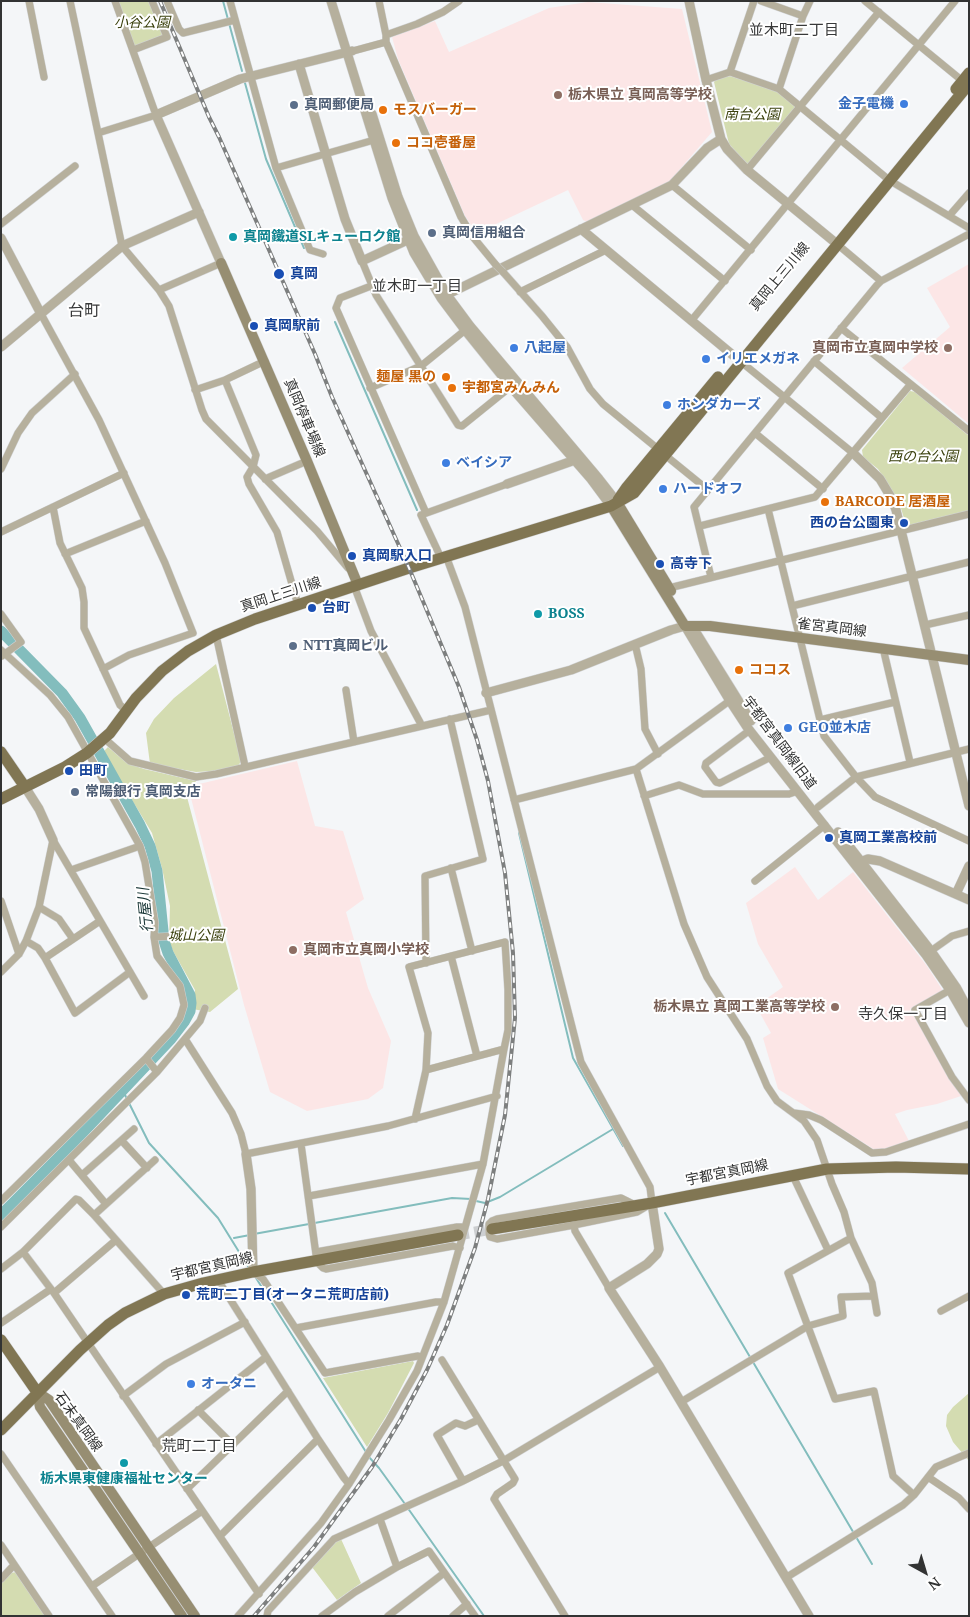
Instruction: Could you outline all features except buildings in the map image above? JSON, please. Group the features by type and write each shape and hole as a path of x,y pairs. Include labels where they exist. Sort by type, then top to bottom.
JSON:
{"main road":[{"name":"真岡上三川線","path":"1,798 65,767 95,746 162,671 182,655 216,635 238,625 443,557 614,504 661,452 967,82"},
{"name":"真岡停車場線","path":"221,263 265,361 358,585"},
{"path":"614,504 669,588 688,626"},
{"path":"614,504 688,626"},
{"name":"雀宮真岡線","path":"688,626 710,626 969,660"},
{"path":"1,752 25,787"},
{"name":"宇都宮真岡線","path":"492,1229 652,1202 828,1169 896,1167 969,1169"},
{"name":"宇都宮真岡線","path":"1,1430 88,1342 125,1313 164,1294 317,1257 462,1231"},
{"path":"1,1340 37,1392"},
{"name":"石末真岡線","path":"37,1392 48,1400 195,1616"},
{"name":"石末真岡線","path":"37,1392 40,1406 182,1616"}],"street":[{"path":"29,1 44,78"},
{"path":"70,1 122,246 159,290 169,306 206,420 317,531 354,573"},
{"path":"115,1 156,115 221,263 159,290"},
{"path":"133,50 167,36 152,1"},
{"path":"167,1 179,29 183,33 230,21"},
{"path":"230,1 230,21 249,76 276,168 310,250 323,254"},
{"path":"331,1 350,51 411,238"},
{"path":"337,1 374,140 392,198 411,238 444,296 467,328 575,460 614,504"},
{"path":"379,1 386,38 461,217 473,237 567,348 590,389 603,404 708,490"},
{"path":"98,133 156,115 249,76 350,51 386,38 443,12 459,1"},
{"path":"689,1 706,80 722,139 734,158 881,281"},
{"path":"730,72 754,1"},
{"path":"761,1 803,16"},
{"path":"779,89 803,16 810,1"},
{"path":"865,1 919,46 967,82"},
{"path":"692,321 919,46 952,3"},
{"path":"747,170 878,12"},
{"path":"299,64 352,239 371,286 458,425 462,426 514,384"},
{"path":"706,80 730,72 779,89 887,178 969,228"},
{"path":"444,296 672,186 707,148 722,139"},
{"path":"276,168 374,140"},
{"path":"1,224 75,166"},
{"path":"672,186 751,250"},
{"path":"949,216 969,193"},
{"path":"632,205 725,281"},
{"path":"1,347 122,246 199,212"},
{"path":"581,229 853,453 872,471 886,489 892,499 902,530 969,806"},
{"path":"711,577 694,507 881,281 969,234"},
{"path":"1,238 75,374 124,473 166,563 193,632 129,655 103,669"},
{"path":"362,261 411,238"},
{"path":"520,292 606,250"},
{"path":"371,286 340,298 336,308 426,514"},
{"path":"370,388 421,366 467,328"},
{"path":"841,328 969,431"},
{"path":"195,390 225,380 265,361"},
{"path":"814,361 882,418"},
{"path":"1,469 18,433 32,413 75,374"},
{"path":"225,380 256,455 253,468 247,477 249,484 277,532 298,605"},
{"path":"514,384 599,479 614,504"},
{"path":"700,526 815,497 910,385"},
{"path":"755,432 823,489"},
{"path":"575,460 421,515 443,557 465,607 581,1062 650,1187 659,1249 657,1254 647,1264 609,1288"},
{"path":"265,479 307,461"},
{"path":"1,532 124,473"},
{"path":"53,507 60,543 82,588 84,628 120,705 127,711"},
{"path":"768,509 824,736 856,777 875,797 969,841"},
{"path":"669,588 969,514"},
{"path":"65,554 146,521"},
{"path":"792,606 969,562"},
{"path":"358,585 356,591 372,631 422,726"},
{"path":"1,614 21,642 3,653 31,676 58,704 78,732 95,746 130,761 196,777 216,774 491,710"},
{"path":"925,625 969,615"},
{"path":"486,693 571,670 635,644 688,626"},
{"name":"宇都宮真岡線旧道","path":"688,626 750,730 824,825 859,863"},
{"path":"216,635 245,766"},
{"path":"635,644 641,668 645,729 658,754"},
{"path":"883,648 910,762"},
{"path":"346,690 354,742"},
{"path":"514,800 636,770 732,699"},
{"name":"宇都宮真岡線旧道","path":"732,699 818,807 859,863"},
{"path":"820,720 895,702"},
{"path":"426,963 425,876 483,859 450,720"},
{"path":"750,730 706,763 705,767 716,782 720,783 771,757"},
{"path":"1,1201 146,1058 172,1030 180,1018 184,1005 180,986 157,956 154,937 155,923 145,862 140,846 95,746"},
{"path":"818,807 856,777 910,762 969,749"},
{"path":"636,770 684,924 707,978 747,1039 767,1086 777,1101 804,1121 817,1140 844,1212 851,1238 872,1282 877,1313"},
{"path":"644,796 679,785 703,794 788,794 798,792"},
{"path":"25,787 39,809 53,840 144,996"},
{"path":"755,881 824,825"},
{"path":"1,972 19,954 26,941 39,907 53,840"},
{"path":"71,870 140,846"},
{"path":"969,900 880,861 868,859 859,863 956,987 969,1011"},
{"path":"956,894 969,866"},
{"path":"451,868 472,950"},
{"path":"1,901 19,954"},
{"path":"39,907 59,919 73,939"},
{"path":"45,958 100,921"},
{"path":"929,953 952,936 969,931"},
{"path":"154,937 176,936"},
{"path":"26,941 38,948 45,958 76,1013 130,972"},
{"path":"238,1616 321,1523 349,1484 417,1371 444,1302 460,1248 462,1231 474,1200 483,1164 508,1022 505,942 409,967 428,1033 426,1070 415,1119"},
{"path":"929,953 969,1023"},
{"path":"451,956 477,1056"},
{"path":"950,990 915,1010 952,1077 969,1100"},
{"path":"1,1227 158,1072 200,1021 205,1008"},
{"path":"185,1039 232,1113 241,1134 251,1189 253,1272 263,1279 325,1373 418,1356 422,1358"},
{"path":"426,1070 504,1049"},
{"path":"146,1058 158,1072"},
{"path":"246,1154 415,1119 496,1096"},
{"path":"794,1113 809,1115 821,1120 872,1153 886,1152 969,1124"},
{"path":"82,1175 134,1130"},
{"path":"122,1141 147,1168"},
{"path":"301,1144 317,1257 323,1268 453,1246 460,1248"},
{"path":"69,1160 106,1204"},
{"path":"94,1215 155,1160"},
{"path":"309,1196 483,1164"},
{"path":"793,1176 828,1250"},
{"path":"633,1204 621,1198 497,1219 490,1224 489,1234 490,1237 497,1238 574,1225 637,1212 652,1202"},
{"path":"1,1269 23,1252 76,1199 94,1215 164,1294"},
{"path":"574,1225 574,1231 660,1367 809,1616"},
{"path":"851,1238 788,1273 835,1399 874,1391 893,1476 914,1495"},
{"path":"1,1323 52,1291 116,1240"},
{"path":"23,1252 88,1342 259,1594"},
{"path":"218,1280 318,1439 349,1484"},
{"path":"681,1402 808,1326 843,1316 841,1297 873,1296"},
{"path":"941,1312 969,1296"},
{"path":"296,1328 444,1302"},
{"path":"123,1396 166,1364 245,1322"},
{"path":"156,1444 266,1356"},
{"path":"442,1360 515,1479 513,1484 496,1494 494,1499 565,1616"},
{"path":"268,1616 268,1611 334,1539 503,1461 660,1367"},
{"path":"188,1489 288,1391"},
{"path":"198,1410 233,1445"},
{"path":"463,1481 437,1435 456,1423 465,1426 478,1420"},
{"path":"220,1536 318,1439"},
{"path":"787,1577 903,1505 914,1495 936,1467 969,1453"},
{"path":"1,1454 112,1616"},
{"path":"928,1477 959,1498 969,1510"},
{"path":"92,1586 202,1511"},
{"path":"380,1519 397,1567"},
{"path":"1,1545 49,1616"},
{"path":"322,1616 355,1592 397,1567 429,1551 475,1616"},
{"path":"1,1579 14,1565"},
{"path":"388,1616 444,1573"},
{"path":"453,1616 467,1604"}],"shaded area":[{"name":"栃木県立 真岡高等学校","path":"588,2 682,9 712,132 669,182 587,222 583,220 568,190 477,233 465,216 398,59 392,37 435,21 449,52 549,8"},
{"name":"真岡市立真岡中学校","path":"969,264 969,424 902,368 950,327 927,288"},
{"name":"真岡市立真岡小学校","path":"297,761 315,826 343,831 364,899 346,912 368,988 391,1041 383,1088 368,1099 307,1111 270,1092 244,1005 191,798 199,784"},
{"name":"栃木県立 真岡工業高等学校","path":"795,867 818,900 853,872 927,966 943,991 910,1009 961,1096 895,1114 909,1141 890,1149 875,1150 778,1089 763,1038 771,1033 756,1006 783,987 758,944 746,903"}],"green space":[{"name":"小谷公園","path":"115,1 152,1 167,37 133,50"},
{"name":"南台公園","path":"730,76 778,91 794,105 794,111 750,163 746,164 729,144 714,82 716,79"},
{"name":"西の台公園","path":"910,391 916,392 969,436 969,512 907,528 899,502 878,469 863,457 862,450"},
{"path":"216,664 241,760 239,765 215,771 196,772 150,764 146,733 154,719 174,698"},
{"name":"城山公園","path":"108,747 127,763 144,769 196,781 187,797 238,989 210,1012 192,1009 195,990 169,941 170,906 152,833 103,752"},
{"path":"413,1361 414,1363 388,1413 367,1447 323,1378"},
{"path":"969,1393 969,1461 953,1442 946,1426 947,1415"},
{"path":"341,1539 361,1583 337,1600 312,1567 333,1543"},
{"path":"16,1572 45,1616 1,1616 1,1583 11,1573"}],"waterway":[{"path":"223,1 242,71"},
{"path":"245,83 266,159 304,248"},
{"path":"335,322 417,510"},
{"name":"行屋川","path":"1,631 62,693 80,718 140,825 150,846 157,871 164,941 168,953 190,995 191,1003 190,1011 184,1022 171,1039 73,1143 1,1215"},
{"path":"519,833 573,1058 623,1146"},
{"path":"123,1091 127,1099"},
{"path":"129,1103 149,1143 218,1218 249,1268"},
{"path":"476,1201 485,1203 500,1197 613,1129"},
{"path":"254,1234 452,1198 471,1199"},
{"path":"665,1213 750,1357"},
{"path":"234,1238 250,1235"},
{"path":"256,1278 366,1452"},
{"path":"753,1362 872,1564"},
{"path":"368,1456 405,1504"},
{"path":"407,1507 484,1616"}],"tunnel":[{"path":"458,1235 492,1229"}],"railway":[{"path":"160,1 209,117 409,568 459,687 477,740 488,781 505,873 513,953 515,1018 505,1115 488,1199 475,1248 447,1325 427,1370 401,1419 372,1467 314,1547 254,1616"}],"place":[{"name":"栃木県立 真岡高等学校","path":"558,95"},
{"name":"金子電機","path":"904,104"},
{"name":"真岡郵便局","path":"294,105"},
{"name":"モスバーガー","path":"383,110"},
{"name":"ココ壱番屋","path":"396,143"},
{"name":"真岡信用組合","path":"432,233"},
{"name":"真岡鐵道SLキューロク館","path":"233,237"},
{"name":"真岡","path":"279,274"},
{"name":"真岡駅前","path":"254,326"},
{"name":"八起屋","path":"514,348"},
{"name":"真岡市立真岡中学校","path":"948,348"},
{"name":"イリエメガネ","path":"706,359"},
{"name":"麺屋 黒の","path":"446,377"},
{"name":"宇都宮みんみん","path":"452,388"},
{"name":"ホンダカーズ","path":"667,405"},
{"name":"ベイシア","path":"446,463"},
{"name":"ハードオフ","path":"663,489"},
{"name":"BARCODE 居酒屋","path":"825,502"},
{"name":"西の台公園東","path":"904,523"},
{"name":"真岡駅入口","path":"352,556"},
{"name":"高寺下","path":"660,564"},
{"name":"台町","path":"312,608"},
{"name":"BOSS","path":"538,614"},
{"name":"NTT真岡ビル","path":"293,646"},
{"name":"ココス","path":"739,670"},
{"name":"GEO並木店","path":"788,728"},
{"name":"田町","path":"69,771"},
{"name":"常陽銀行 真岡支店","path":"75,792"},
{"name":"真岡工業高校前","path":"829,838"},
{"name":"真岡市立真岡小学校","path":"293,950"},
{"name":"栃木県立 真岡工業高等学校","path":"835,1007"},
{"name":"荒町二丁目(オータニ荒町店前)","path":"186,1295"},
{"name":"オータニ","path":"191,1384"},
{"name":"栃木県東健康福祉センター","path":"124,1463"}],"district":[{"name":"並木町二丁目","path":"794,31"},
{"name":"並木町一丁目","path":"417,287"},
{"name":"台町","path":"84,311"},
{"name":"寺久保一丁目","path":"903,1015"},
{"name":"荒町二丁目","path":"199,1447"}]}
